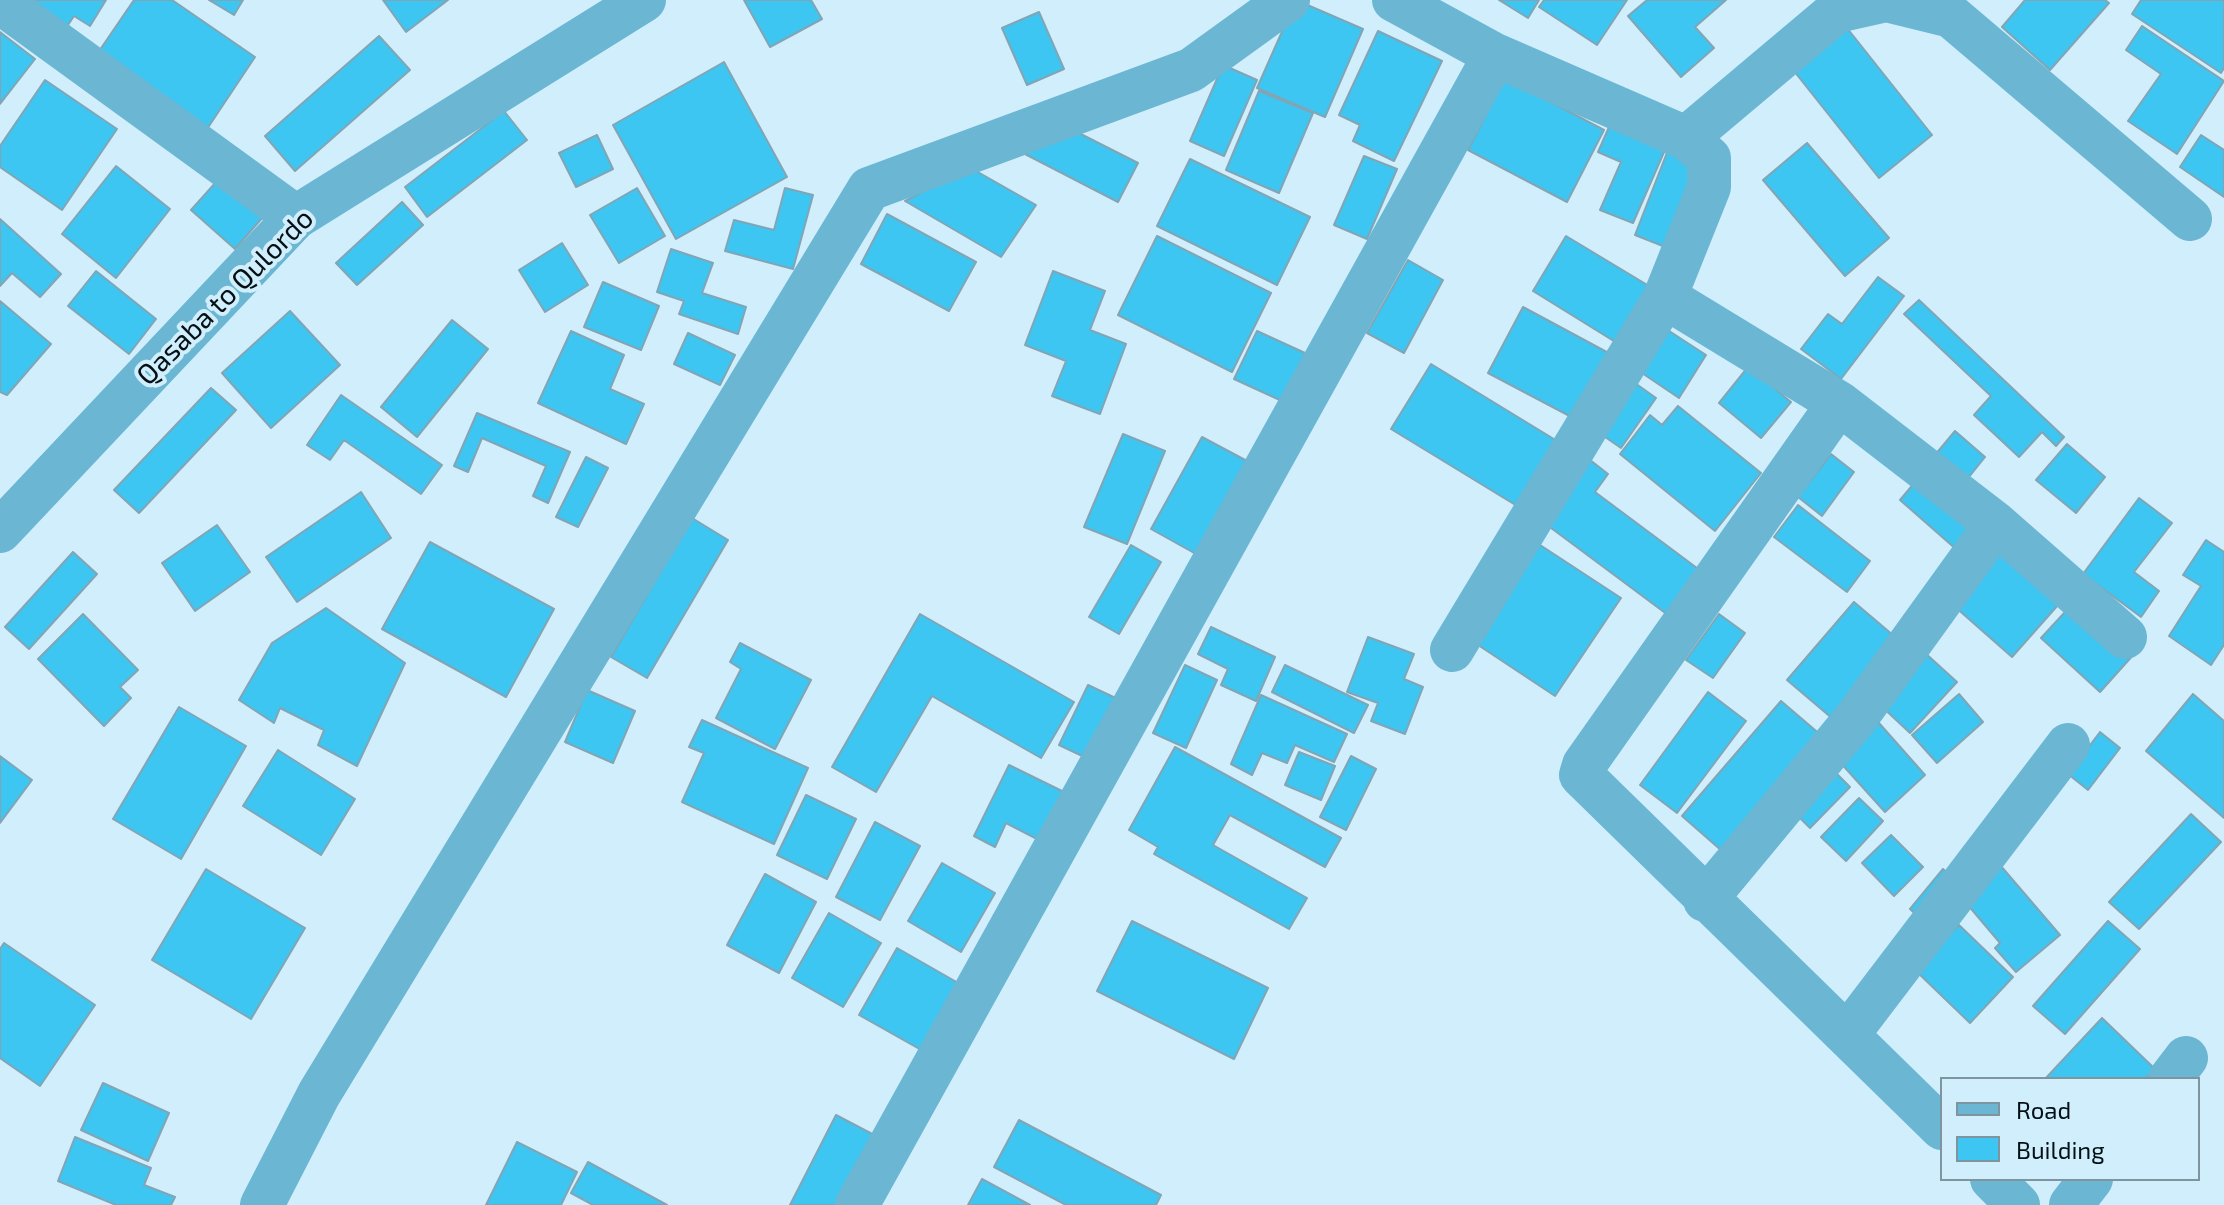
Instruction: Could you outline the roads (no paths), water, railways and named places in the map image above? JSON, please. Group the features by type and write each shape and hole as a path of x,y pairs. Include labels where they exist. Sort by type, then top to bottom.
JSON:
{"street":[{"name":"Qasaba to Qulordo","path":"0,531 296,217 644,0"},
{"path":"262,1205 319,1094 869,189 1191,70 1288,0"},
{"path":"1394,0 1495,55 1686,138 1709,158 1709,187 1665,297 1452,650"},
{"path":"1686,138 1837,11 1886,0 1951,16 2190,219"},
{"path":"0,2 296,217"},
{"path":"857,1205 1495,55"},
{"path":"1665,297 1839,403 1996,524 2125,637"},
{"path":"1839,403 1584,765 1581,775 1705,900 1848,1034 1940,1126"},
{"path":"1705,900 1856,718 1996,524"},
{"path":"1848,1034 2068,745"},
{"path":"1994,1181 2018,1205"},
{"path":"2071,1205 2089,1181"}]}
